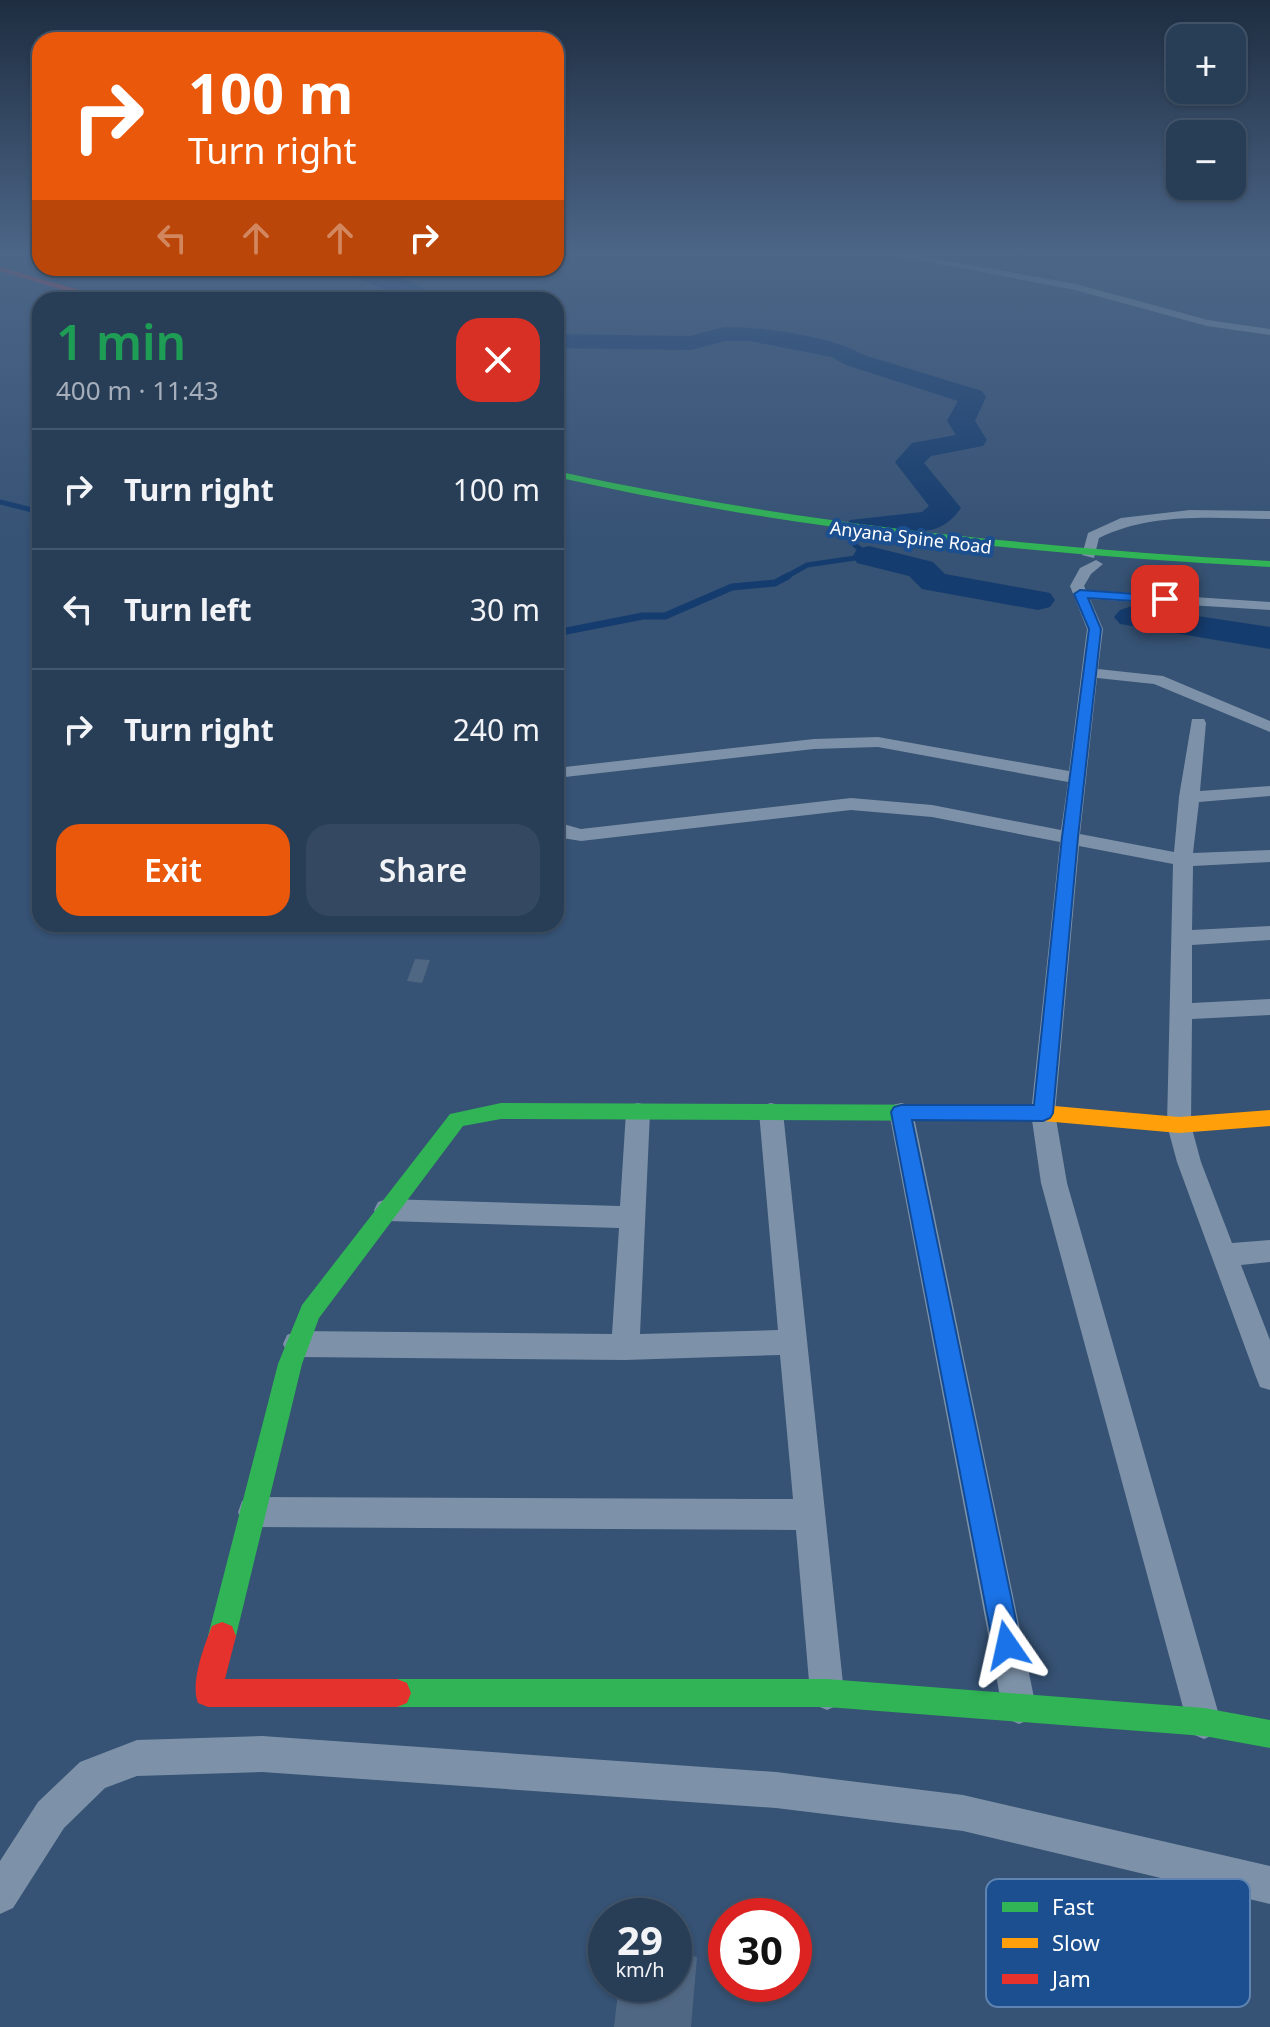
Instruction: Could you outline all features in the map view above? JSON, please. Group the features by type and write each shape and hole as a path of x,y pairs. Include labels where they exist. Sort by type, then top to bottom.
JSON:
{"main road":[{"name":"Anyana Spine Road","path":"564,476 642,494 831,528 947,543 1093,559 1270,564"},
{"name":"Anyana Spine Road","path":"564,485 728,519 913,547 1270,574"},
{"path":"1270,1118 1179,1125 1043,1113 501,1111 457,1119 310,1312 297,1344 208,1693 827,1693 1204,1722 1270,1734"}],"street":[{"path":"1204,1722 1054,1183 1043,1113 1070,837 1095,629 1080,594 1079,580 1093,559 1093,536 1121,522 1190,514 1270,515"},
{"path":"1080,594 1270,606"},
{"path":"1091,673 1157,679 1270,727"},
{"path":"1198,723 1183,860 1179,1125 1189,1162 1270,1377"},
{"path":"564,772 814,744 878,742 1077,778"},
{"path":"1188,797 1270,791"},
{"path":"564,833 581,835 851,804 932,811 1183,860 1270,856"},
{"path":"1182,938 1270,933"},
{"path":"1181,1012 1270,1007"},
{"path":"625,1347 638,1112"},
{"path":"771,1112 827,1693"},
{"path":"901,1112 1019,1707"},
{"path":"387,1210 632,1217"},
{"path":"1224,1255 1270,1251"},
{"path":"297,1344 625,1347 793,1342"},
{"path":"253,1512 810,1515"},
{"path":"0,1895 51,1815 93,1775 137,1758 262,1754 776,1790 963,1813 1244,1879"},
{"path":"1250,1880 1270,1885"}],"building":[{"path":"415,959 430,960 422,983 407,981"},
{"path":"692,1956 697,1957 691,2027 614,2027 617,2002 692,2002"}],"waterway":[{"path":"821,348 973,397 961,421 973,440 922,449 909,462 946,508 931,521 861,527"},
{"path":"0,502 32,510"},
{"path":"784,578 807,565 869,556 855,545"},
{"path":"869,556 921,569 934,582 1038,600"},
{"path":"564,631 643,616 665,616 732,587 775,583 788,576"},
{"path":"1132,617 1270,638"}],"traffic: fast":[{"path":"564,476 733,510 911,536 1089,553 1270,564"},
{"path":"222,1636 290,1364 310,1312 457,1119 501,1111 976,1113"},
{"path":"397,1693 827,1693 1204,1722 1270,1734"}],"traffic: slow":[{"path":"976,1113 1043,1113 1179,1125 1270,1118"}],"traffic: jam":[{"path":"222,1636 208,1693 397,1693"}],"route":[{"path":"1007,1645 901,1112 1043,1113 1070,837 1095,629 1080,594 1165,599"}]}
